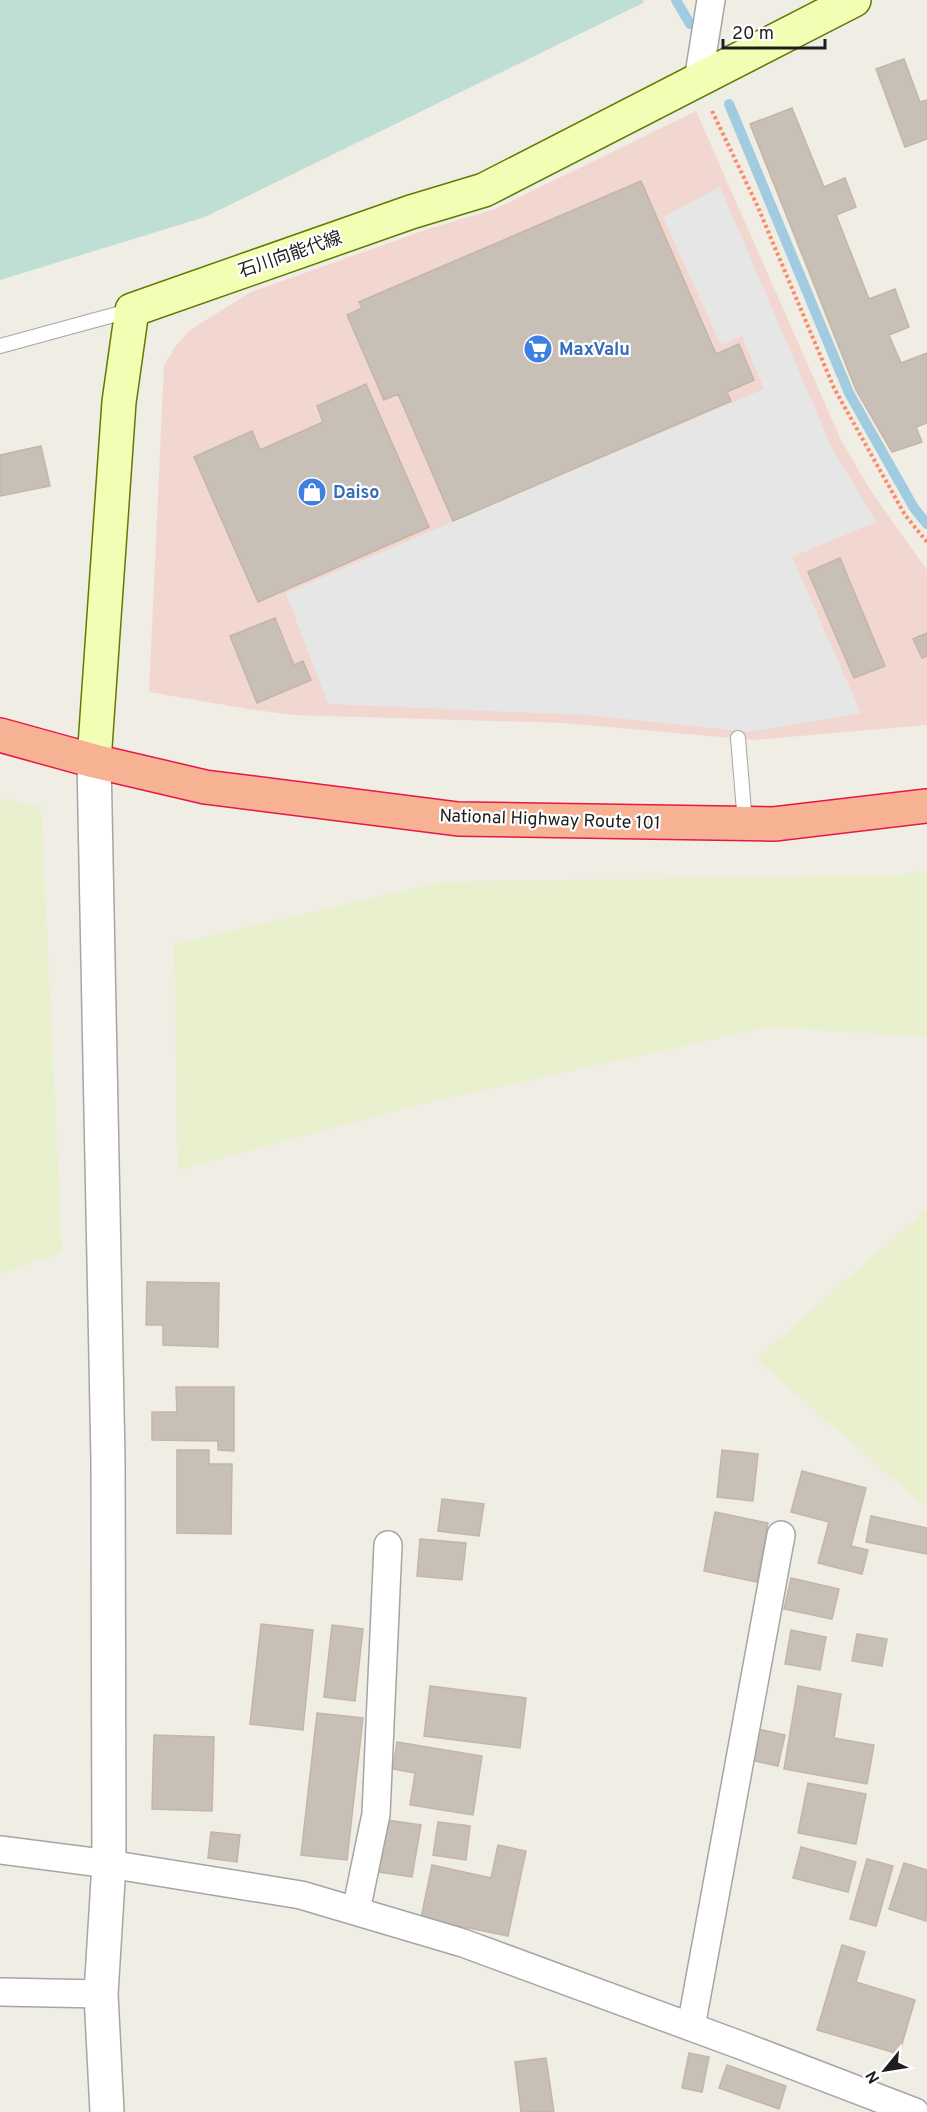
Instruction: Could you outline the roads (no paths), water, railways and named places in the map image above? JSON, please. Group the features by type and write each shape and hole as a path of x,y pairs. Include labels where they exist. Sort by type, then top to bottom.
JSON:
{"highway":[{"name":"National Highway Route 101","path":"0,735 94,761 205,787 459,819 774,824 927,806"}],"main road":[{"name":"石川向能代線","path":"132,310 390,219 484,190 854,0"},
{"path":"94,761 119,402 132,310"}],"street":[{"path":"698,81 711,0"},
{"path":"94,761 108,1460 109,1864 101,1994 107,2112"},
{"path":"691,2027 781,1535"},
{"path":"356,1911 376,1814 388,1545"},
{"path":"0,1850 109,1864 301,1895 463,1943 915,2112"},
{"path":"0,1992 101,1994"}],"lane":[{"path":"0,346 132,310"},
{"path":"738,738 745,823"}],"waterway":[{"path":"676,0 690,24"},
{"path":"729,104 849,393 914,508 927,524"}],"place":[{"name":"MaxValu","path":"538,349"},
{"name":"Daiso","path":"312,492"}]}
